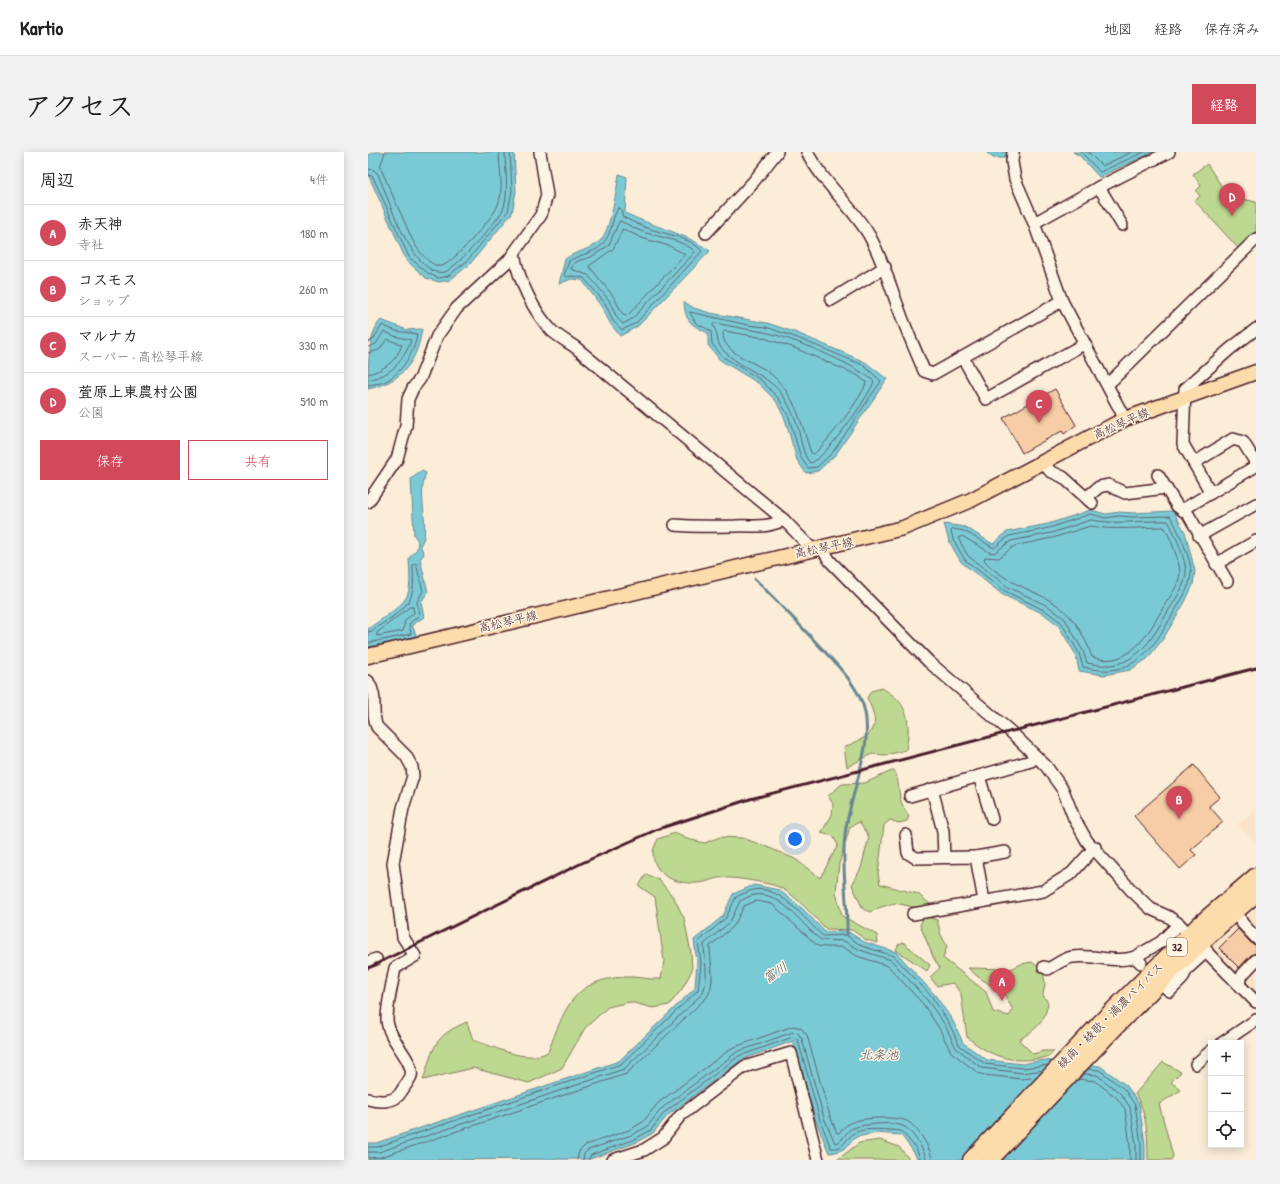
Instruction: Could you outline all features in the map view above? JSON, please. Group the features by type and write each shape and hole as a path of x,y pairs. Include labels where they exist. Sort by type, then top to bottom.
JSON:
{"highway":[{"name":"綾南・綾歌・満濃バイパス","path":"970,1160 1194,939 1236,891 1256,876"},
{"name":"綾南・綾歌・満濃バイパス","path":"1194,939 1237,911 1256,894"},
{"name":"綾南・綾歌・満濃バイパス","path":"990,1160 1105,1027"}],"main road":[{"name":"高松琴平線","path":"368,656 903,528 936,516 971,500 1125,419 1256,372"}],"street":[{"path":"368,502 397,459 406,426 408,399 413,388 420,379 437,336 457,308 509,260 541,215 547,195 540,152"},
{"path":"706,233 754,181 777,152"},
{"path":"807,152 816,170 848,205 868,235 885,267 900,312 924,371 933,374 1062,301"},
{"path":"1013,152 1012,162 1015,179 1034,223 1062,301 1084,344 1108,384 1125,419"},
{"path":"1034,223 1099,187 1169,152"},
{"path":"1099,187 1122,225"},
{"path":"1108,384 1256,239"},
{"path":"514,254 522,282 542,318 554,332 575,347 816,548 929,662 1011,732 1046,766 1063,790 1074,818 1084,835 1132,891 1151,909 1169,917 1194,939 1256,1002"},
{"path":"831,300 885,267"},
{"path":"1211,493 1183,444 1185,389 1230,349 1256,329"},
{"path":"963,358 986,399 1084,344"},
{"path":"1194,463 1233,439 1243,442 1256,463"},
{"path":"1043,462 1050,471 1062,477 1089,500 1098,487 1108,485 1125,493 1166,488"},
{"path":"1182,510 1256,466"},
{"path":"1158,475 1177,506 1188,514 1199,536 1227,581"},
{"path":"1199,536 1256,504"},
{"path":"675,525 703,527 737,526 755,528 772,525 784,520"},
{"path":"1216,564 1256,541"},
{"path":"368,681 375,699 375,722 406,756 412,767 413,776 403,808 393,863 403,937 408,948 415,956 395,968 387,1020 390,1032 399,1050 409,1061 411,1076 400,1095 392,1100 378,1102 368,1099"},
{"path":"910,796 1031,761"},
{"path":"979,776 992,819"},
{"path":"932,789 943,831 944,857"},
{"path":"906,835 908,853 916,858 976,857 1005,852"},
{"path":"913,914 1043,891 1072,872 1095,847"},
{"path":"976,857 984,901"},
{"path":"1237,911 1242,923 1256,938"},
{"path":"1044,967 1050,968 1075,957 1138,960 1161,942 1194,939"},
{"path":"1167,989 1170,991 1182,979 1188,969 1194,939"},
{"path":"1238,984 1243,974 1256,960"},
{"path":"1226,1040 1256,1020"},
{"path":"620,1159 644,1150 663,1138 680,1116 744,1067 791,1053 818,1160"},
{"path":"1196,1064 1208,1054"}],"shaded area":[{"path":"1256,811 1256,843 1238,824"},
{"path":"1256,908 1256,994 1211,947"}],"green space":[{"path":"1207,164 1224,190 1243,199 1256,202 1256,231 1238,248 1195,201 1200,196 1196,191 1201,186 1193,174"},
{"path":"882,688 897,699 905,710 908,723 906,750 886,755 872,754 847,767 844,747 862,739 872,730 874,717 867,698 871,691"},
{"path":"894,770 898,781 900,798 909,816 907,821 899,823 890,820 884,825 878,874 880,884 918,894 931,905 918,908 895,903 870,912 863,909 852,885 861,868 869,837 859,822 850,827 839,864 836,892 842,916 877,935 878,943 866,940 852,930 826,929 793,896 776,886 750,880 731,878 716,879 701,883 676,881 663,874 654,862 653,851 658,839 675,833 687,839 705,843 720,837 743,838 795,859 820,878 838,845 833,836 821,833 832,815 833,804 828,796 842,784 865,783"},
{"path":"646,874 659,880 674,898 684,918 691,953 692,970 682,989 669,1005 653,1008 630,1002 608,1007 585,1028 562,1068 529,1083 473,1068 423,1080 436,1044 447,1032 467,1022 473,1040 511,1053 530,1056 539,1055 548,1052 566,1010 573,1000 582,991 593,984 607,979 624,977 661,979 664,961 655,897 639,886"},
{"path":"924,916 937,920 941,935 947,946 943,958 986,992 993,1012 1009,1016 1013,1010 1004,994 977,976 968,968 1011,969 1021,964 1032,962 1043,971 1045,984 1043,995 1048,1003 1044,1016 1039,1025 1019,1040 1033,1054 1043,1051 1054,1051 1050,1056 1027,1060 1006,1058 986,1051 967,1037 961,994 953,983 937,986 930,977 940,968 934,959 920,925"},
{"path":"903,942 930,965 927,971 896,950 898,945"},
{"path":"1163,1062 1181,1072 1171,1082 1181,1090 1159,1104 1173,1156 1171,1160 1148,1160 1147,1134 1144,1117 1135,1094"},
{"path":"880,1140 899,1147 910,1160 837,1160 859,1143"}],"water":[{"path":"374,152 514,152 516,191 512,213 470,264 450,280 439,282 426,278 406,260 368,174 368,155"},
{"path":"986,152 1008,152 1006,158 993,158"},
{"path":"1073,152 1153,152 1099,177 1080,156"},
{"path":"619,174 627,177 625,213 679,234 700,244 710,251 638,326 620,336 582,280 571,279 559,284 565,259 593,246 601,240 604,235 613,209"},
{"path":"684,302 694,308 710,313 767,323 797,333 865,362 887,379 836,454 818,471 806,473 797,460 785,419 776,401 758,383 720,360 708,345 708,333 690,322 686,314"},
{"path":"381,320 407,330 422,329 420,341 416,352 406,369 390,381 380,386 368,389 371,342 373,333"},
{"path":"422,471 426,473 423,482 425,532 420,545 424,554 420,559 428,592 421,602 424,617 412,625 417,637 368,647 368,629 405,600 409,592 409,558 417,549 418,541 414,535 411,479"},
{"path":"1091,510 1106,514 1119,512 1133,513 1173,511 1185,532 1195,571 1193,585 1185,602 1163,639 1147,659 1130,670 1104,675 1079,671 1076,655 1058,625 1044,614 1003,595 961,562 949,541 944,524 965,527 993,544 1007,532 1048,524"},
{"name":"北条池","path":"754,885 779,890 803,909 825,932 847,931 864,942 896,952 935,995 953,1021 963,1043 987,1060 1023,1064 1042,1060 1100,1066 1127,1086 1139,1104 1145,1144 1145,1160 918,1160 901,1135 877,1133 856,1137 844,1148 829,1153 816,1121 793,1041 741,1060 668,1115 653,1133 635,1143 590,1159 368,1160 368,1143 376,1143 619,1061 695,988 697,962 694,940 723,916 733,894"}],"building":[{"path":"1055,389 1076,425 1064,434 1062,431 1022,453 1003,418"},
{"path":"1194,765 1220,797 1209,806 1223,822 1191,850 1196,855 1180,869 1134,816"},
{"path":"1238,929 1251,943 1256,945 1256,953 1251,955 1239,968 1219,948"}],"waterway":[{"path":"755,579 842,671 852,684 863,705 866,720 864,752 847,819 844,847 847,935"}],"railway":[{"path":"368,968 582,863 658,829 750,799 1256,668"}],"place":[{"name":"萓原上東農村公園","path":"1232,216"},
{"name":"マルナカ","path":"1039,423"},
{"name":"コスモス","path":"1179,819"},
{"name":"赤天神","path":"1002,1001"}],"water label":[{"name":"富川","path":"775,972"}]}
